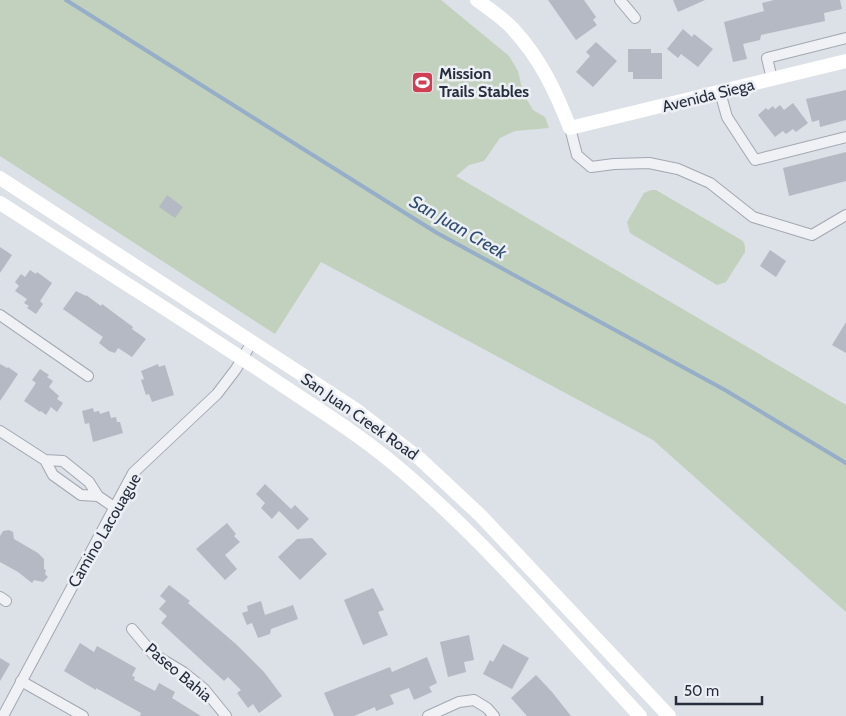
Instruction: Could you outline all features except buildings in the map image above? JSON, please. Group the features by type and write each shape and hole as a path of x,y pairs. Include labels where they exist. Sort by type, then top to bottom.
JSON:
{"street":[{"path":"477,0 512,28 536,56 556,91 570,128 577,155 591,167 649,163 678,169 710,183 754,217 812,235 846,215"},
{"path":"620,0 635,18"},
{"path":"772,79 767,58 846,38"},
{"name":"Avenida Siega","path":"570,128 846,61"},
{"path":"720,92 727,118 755,160 846,138"},
{"name":"San Juan Creek Road","path":"0,178 355,409 420,459 481,516 669,716"},
{"name":"San Juan Creek Road","path":"0,203 242,358 362,438 400,468 502,566 640,716"},
{"path":"0,315 88,376"},
{"name":"Camino Lacouague","path":"3,716 133,473 216,394 236,369 252,342"},
{"path":"0,431 44,460 53,475 81,495 98,496"},
{"path":"44,460 63,461 89,482 98,496 114,507"},
{"path":"66,484 76,472"},
{"name":"Paseo Bahia","path":"132,629 153,654 183,672 204,689 226,716"},
{"path":"21,681 83,716"},
{"path":"428,716 459,702 474,700 487,708 494,716"}],"green space":[{"path":"0,0 441,0 509,56 518,71 523,93 533,110 545,117 549,128 515,131 500,138 484,161 469,165 456,176 846,405 846,612 653,440 321,262 275,334 0,156"},
{"path":"656,190 743,241 745,252 726,282 717,285 630,233 627,222 644,193"}],"waterway":[{"name":"San Juan Creek","path":"66,0 437,233 725,390 846,463"}],"place":[{"name":"Mission Trails Stables","path":"423,82"}]}
